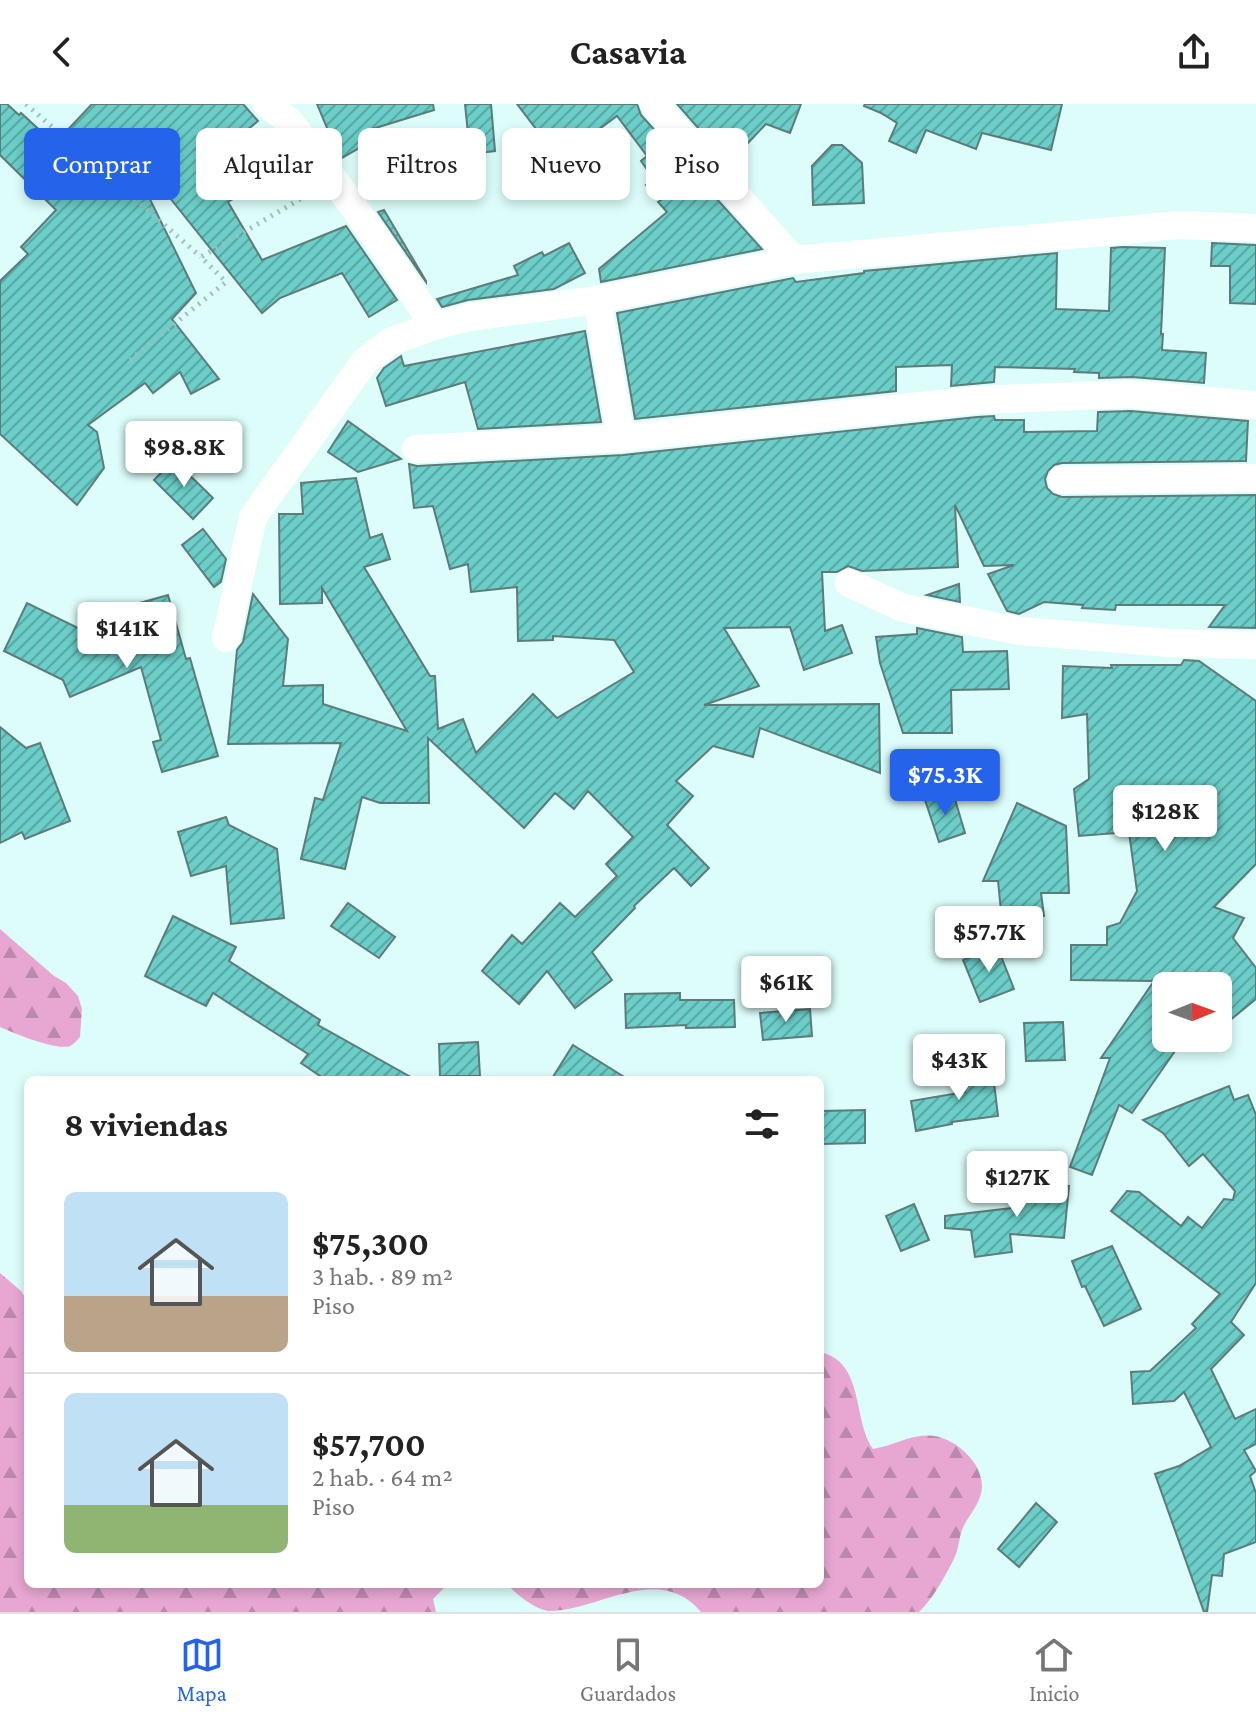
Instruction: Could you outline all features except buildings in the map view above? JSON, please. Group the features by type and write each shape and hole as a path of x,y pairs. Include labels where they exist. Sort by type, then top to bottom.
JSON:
{"street":[{"path":"267,104 295,128"},
{"path":"654,104 794,260"},
{"path":"342,191 434,326"},
{"path":"226,638 253,517 365,361 390,342 470,317 597,300 794,260 1179,225 1256,228"},
{"path":"597,300 621,438"},
{"path":"416,449 621,438 976,400 1131,394 1256,405"},
{"path":"1062,480 1256,478"},
{"path":"849,583 903,608 1020,631 1169,643 1256,645"}],"path":[{"path":"26,104 226,282 130,360"},
{"path":"201,257 299,200"}],"green space":[{"path":"0,929 78,996 82,1009 80,1037 71,1045 46,1044 0,1027"},
{"path":"0,1273 24,1296 24,1588 444,1588 433,1599 436,1612 0,1612"},
{"path":"824,1354 844,1367 851,1379 862,1423 873,1449 918,1436 934,1436 963,1450 981,1477 980,1497 962,1530 956,1554 940,1585 919,1612 701,1612 684,1597 666,1590 627,1593 548,1611 511,1588 824,1588"}]}
